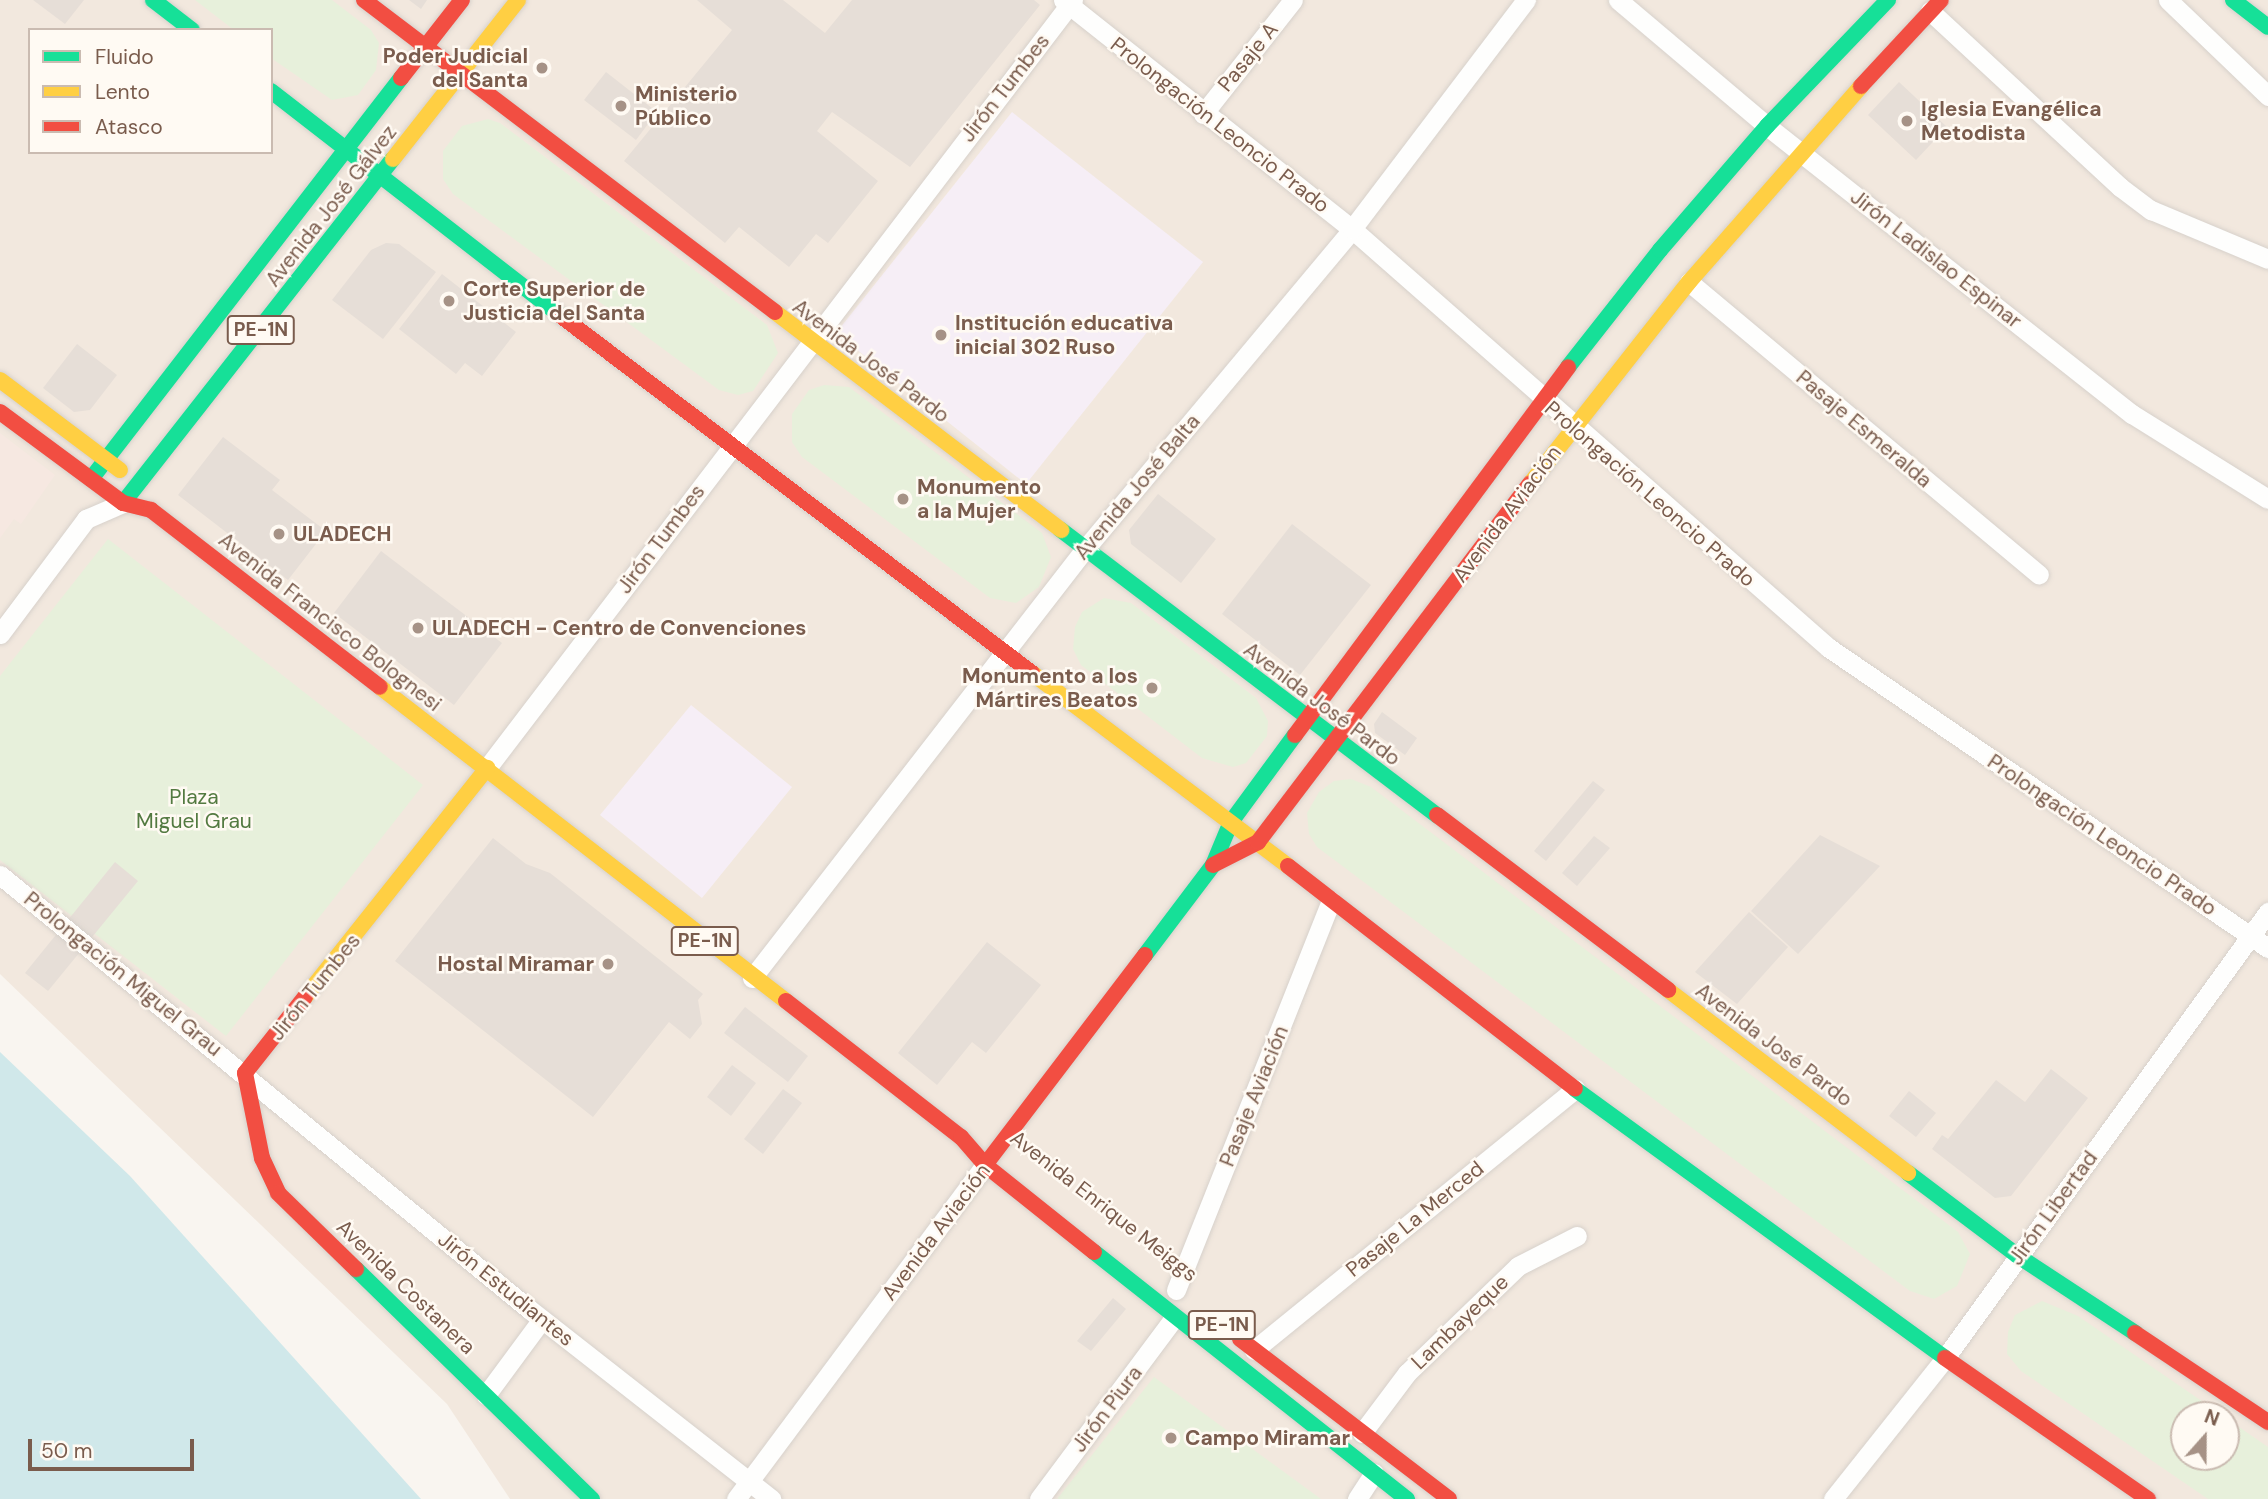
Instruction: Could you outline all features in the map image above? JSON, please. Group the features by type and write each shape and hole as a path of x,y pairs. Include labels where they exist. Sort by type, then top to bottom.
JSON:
{"main road":[{"path":"153,0 189,28"},
{"name":"Avenida José Pardo","path":"364,0 1307,720 2018,1255 2268,1422"},
{"name":"Avenida José Gálvez","path":"91,479 462,0"},
{"name":"Avenida José Gálvez","path":"124,503 518,0"},
{"name":"Avenida Aviación","path":"985,1165 1004,1151 1213,865 1231,822 1542,400 1660,250 1767,126 1888,0"},
{"path":"2233,0 2268,27"},
{"name":"Avenida Aviación","path":"1213,865 1258,842 1574,426 1689,282 1800,152 1935,6"},
{"path":"273,93 383,175 731,448 1258,842 1576,1089 1945,1358 2148,1499"},
{"path":"0,380 139,484"},
{"name":"Avenida Francisco Bolognesi","path":"0,412 124,503 149,508 487,768"},
{"name":"Avenida Francisco Bolognesi","path":"139,484 149,508"},
{"name":"Avenida Enrique Meiggs","path":"487,768 752,978 961,1137 985,1165 1174,1318 1407,1499"},
{"name":"Jirón Tumbes","path":"245,1073 487,768"},
{"name":"Avenida Costanera","path":"245,1073 262,1158 278,1193 592,1499"},
{"name":"Avenida Enrique Meiggs","path":"961,1137 1004,1151"},
{"name":"PE-1N","path":"1225,1328 1449,1499"}],"street":[{"name":"Pasaje A","path":"1203,114 1293,0"},
{"name":"Avenida José Balta","path":"752,978 1084,550 1352,229 1526,0"},
{"name":"Jirón Ladislao Espinar","path":"1618,0 1767,126 2132,414 2268,499"},
{"path":"2168,0 2268,96"},
{"name":"Prolongación Leoncio Prado","path":"1068,1 1203,114 1352,229 1542,400 1829,648 2268,948"},
{"name":"Jirón Tumbes","path":"487,768 1068,1"},
{"path":"1935,6 2120,187 2151,210 2268,259"},
{"name":"Pasaje Esmeralda","path":"1689,282 2039,575"},
{"path":"0,634 86,519 91,479"},
{"path":"86,519 124,503"},
{"name":"Prolongación Miguel Grau","path":"0,876 245,1073"},
{"name":"Pasaje Aviación","path":"1176,1290 1331,901"},
{"name":"Jirón Libertad","path":"1833,1499 1945,1358 2268,912"},
{"name":"Jirón Estudiantes","path":"245,1073 542,1319 771,1499"},
{"name":"Pasaje La Merced","path":"1254,1350 1576,1089"},
{"name":"Avenida Aviación","path":"736,1499 985,1165"},
{"name":"Lambayeque","path":"1362,1433 1408,1373 1518,1266 1577,1236"},
{"name":"Jirón Piura","path":"1040,1499 1174,1318"},
{"path":"486,1395 542,1319"},
{"path":"1357,1499 1374,1473"}],"shaded area":[{"path":"0,0 2268,0 2268,1499 510,1499 447,1404 0,974"},
{"path":"1012,112 1203,262 1026,484 836,333"},
{"path":"0,433 55,475 21,524 14,519 0,538"},
{"path":"691,705 792,787 702,898 600,815"}],"green space":[{"path":"195,0 332,0 371,30 379,43 376,70 358,95 332,100 273,59 273,28 231,28"},
{"path":"488,119 500,123 767,325 778,353 753,391 738,395 719,390 453,194 443,179 443,151 462,126"},
{"path":"824,385 849,387 1042,533 1051,557 1039,587 1016,603 990,598 802,457 792,442 792,414 809,390"},
{"name":"Plaza Miguel Grau","path":"108,539 423,785 226,1036 0,860 0,676"},
{"path":"1104,598 1131,603 1256,698 1268,721 1267,736 1246,763 1233,767 1202,758 1081,665 1073,649 1075,627 1082,612"},
{"path":"1351,779 1371,787 1958,1232 1970,1254 1957,1286 1934,1299 1910,1291 1317,847 1309,834 1307,813 1319,792 1334,781"},
{"path":"2042,1301 2078,1316 2202,1401 2170,1401 2170,1471 2240,1471 2240,1428 2268,1447 2268,1499 2208,1499 2021,1371 2007,1354 2008,1332 2015,1315"},
{"name":"Campo Miramar","path":"1154,1377 1321,1499 1057,1499"}],"water":[{"path":"0,1052 130,1176 421,1499 0,1499"}],"building":[{"path":"33,0 84,0 65,24"},
{"path":"409,0 427,0 421,9"},
{"path":"697,0 783,0 825,33 852,0 1034,0 1040,5 910,167 832,112 817,131 878,181 828,243 816,234 789,267 739,227 725,243 624,161 732,30"},
{"name":"Ministerio Público","path":"606,72 657,112 636,140 584,100"},
{"name":"Iglesia Evangélica Metodista","path":"1899,82 1947,127 1916,160 1868,115"},
{"path":"386,243 399,244 436,272 383,339 332,300 371,250"},
{"name":"Corte Superior de Justicia del Santa","path":"442,274 516,332 482,376 465,363 456,374 399,329"},
{"path":"77,344 117,375 90,410 74,412 43,388"},
{"path":"223,437 280,480 272,490 326,531 288,580 178,495"},
{"path":"1158,494 1216,539 1181,583 1131,544 1129,530"},
{"path":"1292,524 1371,585 1300,675 1222,614"},
{"name":"ULADECH - Centro de Convenciones","path":"381,551 502,643 454,705 334,613"},
{"path":"1382,712 1417,738 1405,755 1375,733 1374,724"},
{"path":"1593,781 1605,790 1546,861 1534,851"},
{"path":"1820,835 1880,866 1798,954 1751,911"},
{"path":"1594,836 1610,848 1577,886 1562,873"},
{"path":"493,838 526,864 550,873 703,994 698,1000 702,1024 690,1039 669,1022 593,1117 395,961"},
{"path":"115,862 138,881 48,991 25,973"},
{"path":"1749,912 1788,947 1737,1004 1695,972"},
{"path":"987,942 1041,985 986,1053 972,1042 937,1085 898,1053"},
{"path":"745,1007 808,1056 788,1082 724,1033"},
{"path":"732,1065 756,1083 731,1116 707,1097"},
{"path":"2051,1069 2088,1098 2011,1196 1995,1198 1932,1149 1942,1135 1948,1139 1996,1080 2025,1102"},
{"path":"783,1089 802,1103 763,1154 744,1139"},
{"path":"1909,1091 1936,1113 1916,1137 1889,1116"},
{"path":"1113,1298 1126,1309 1091,1351 1077,1341"}],"traffic: fast":[{"path":"153,0 189,28"},
{"path":"1568,367 1660,250 1767,126 1888,0"},
{"path":"2233,0 2268,27"},
{"path":"91,479 401,78"},
{"path":"273,93 561,316"},
{"path":"123,503 393,159"},
{"path":"1061,530 1437,815"},
{"path":"1145,955 1213,865 1231,822 1295,735"},
{"path":"1575,1089 1945,1358"},
{"path":"1908,1173 2018,1256 2135,1333"},
{"path":"1094,1252 1407,1499"},
{"path":"356,1269 592,1499"}],"traffic: slow":[{"path":"393,159 518,0"},
{"path":"1530,484 1689,282 1861,86"},
{"path":"775,312 1061,530"},
{"path":"0,380 120,470"},
{"path":"1032,673 1288,866"},
{"path":"380,687 786,1001"},
{"path":"305,997 487,768"},
{"path":"1668,990 1908,1173"}],"traffic: jam":[{"path":"364,0 775,312"},
{"path":"401,78 462,0"},
{"path":"1861,86 1941,0"},
{"path":"561,316 1032,673"},
{"path":"1295,735 1568,367"},
{"path":"0,412 123,503 151,510 380,687"},
{"path":"1213,865 1258,842 1530,484"},
{"path":"1437,815 1668,990"},
{"path":"1288,866 1575,1089"},
{"path":"1094,1252 985,1165 1145,955"},
{"path":"305,997 245,1073 262,1158 278,1193 356,1269"},
{"path":"786,1001 961,1137 985,1165"},
{"path":"2135,1333 2268,1422"},
{"path":"1240,1339 1449,1499"},
{"path":"1945,1358 2148,1499"}],"place":[{"name":"Poder Judicial del Santa","path":"542,68"},
{"name":"Ministerio Público","path":"621,106"},
{"name":"Iglesia Evangélica Metodista","path":"1907,121"},
{"name":"Corte Superior de Justicia del Santa","path":"449,301"},
{"name":"Institución educativa inicial 302 Ruso","path":"941,335"},
{"name":"Monumento a la Mujer","path":"903,499"},
{"name":"ULADECH","path":"279,534"},
{"name":"ULADECH - Centro de Convenciones","path":"418,628"},
{"name":"Monumento a los Mártires Beatos","path":"1152,688"},
{"name":"Hostal Miramar","path":"608,964"},
{"name":"Campo Miramar","path":"1171,1438"}]}
